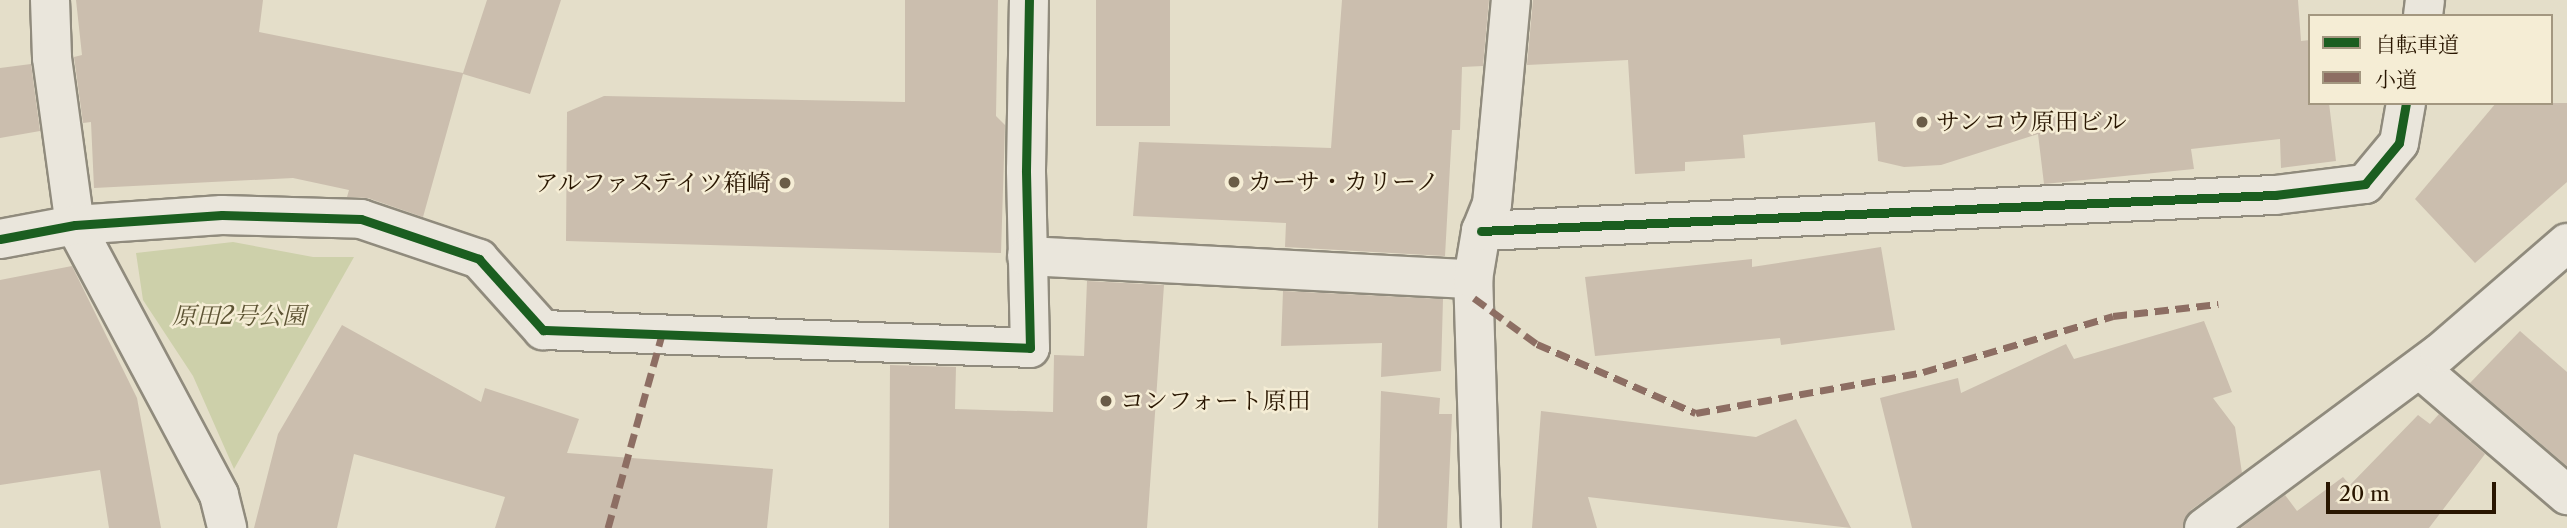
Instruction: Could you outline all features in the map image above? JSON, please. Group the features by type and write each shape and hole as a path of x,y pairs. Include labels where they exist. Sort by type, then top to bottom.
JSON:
{"street":[{"path":"50,0 52,58 75,225 219,495 227,528"},
{"path":"0,239 75,225 222,215 361,219 478,259 543,330 1030,348 1027,256 1029,0"},
{"path":"1481,528 1473,279 1481,231 1492,204 1511,0"},
{"path":"1481,231 2275,195 2365,184 2399,144 2406,105"},
{"path":"2204,528 2420,369 2567,243"},
{"path":"1027,256 1473,279"},
{"path":"2420,369 2567,495"}],"green space":[{"name":"原田2号公園","path":"233,242 313,257 354,257 234,469 193,376 143,300 136,253"}],"building":[{"path":"76,0 263,0 259,32 463,73 487,0 561,0 530,94 463,74 423,217 368,198 347,197 349,190 293,178 94,188 91,122 83,123 74,57 82,55"},
{"name":"アルファステイツ箱崎","path":"905,0 998,0 996,116 1005,125 1001,253 566,241 567,112 604,96 905,102"},
{"path":"1096,0 1170,0 1170,126 1096,126"},
{"path":"1342,0 1489,0 1483,66 1462,67 1460,130 1452,130 1445,256 1285,247 1286,223 1133,216 1139,142 1331,148"},
{"path":"1533,0 2298,0 2301,41 2308,40 2308,105 2329,105 2336,161 2281,168 2280,139 2191,149 2194,169 2044,184 2038,134 1941,165 1904,167 1878,161 1875,122 1743,135 1745,158 1685,162 1685,171 1635,174 1628,60 1527,65"},
{"path":"31,64 40,131 0,138 0,68"},
{"path":"2567,103 2567,182 2475,263 2415,199 2494,105"},
{"path":"1881,247 1895,330 1781,345 1780,338 1595,356 1585,277 1752,259 1752,267"},
{"path":"72,266 137,398 161,528 109,528 100,470 0,485 0,280"},
{"path":"1087,281 1164,285 1147,528 889,528 890,365 956,367 955,409 1053,412 1054,355 1084,356"},
{"path":"1283,291 1443,299 1441,371 1381,377 1382,343 1281,346"},
{"path":"2204,321 2232,392 2213,398 2235,427 2242,473 2191,510 2183,528 1912,528 1880,398 1958,378 1961,393 2066,344 2074,359"},
{"path":"342,325 481,402 485,388 579,419 567,453 773,469 767,528 495,528 505,497 354,454 337,528 254,528 278,434"},
{"path":"2520,331 2567,372 2567,466 2470,383"},
{"path":"1381,391 1440,398 1439,414 1452,414 1447,528 1378,528"},
{"path":"1541,411 1756,437 1796,419 1851,528 1588,497 1597,528 1532,528"},
{"path":"2439,414 2485,454 2429,528 2241,528 2285,495 2297,511 2343,477 2350,485 2418,415 2430,424"}],"marked path":[{"path":"1474,298 1537,344 1696,413 1923,372 2113,316 2218,304"},
{"path":"608,528 662,335"}],"cycle path":[{"path":"0,239 75,225 222,215 361,219 479,259 543,330 1030,348 1026,170 1029,0"},
{"path":"1481,231 2275,195 2365,184 2399,143 2406,105"}],"place":[{"name":"サンコウ原田ビル","path":"1922,122"},
{"name":"カーサ・カリーノ","path":"1234,182"},
{"name":"アルファステイツ箱崎","path":"785,183"},
{"name":"コンフォート原田","path":"1106,401"}]}
